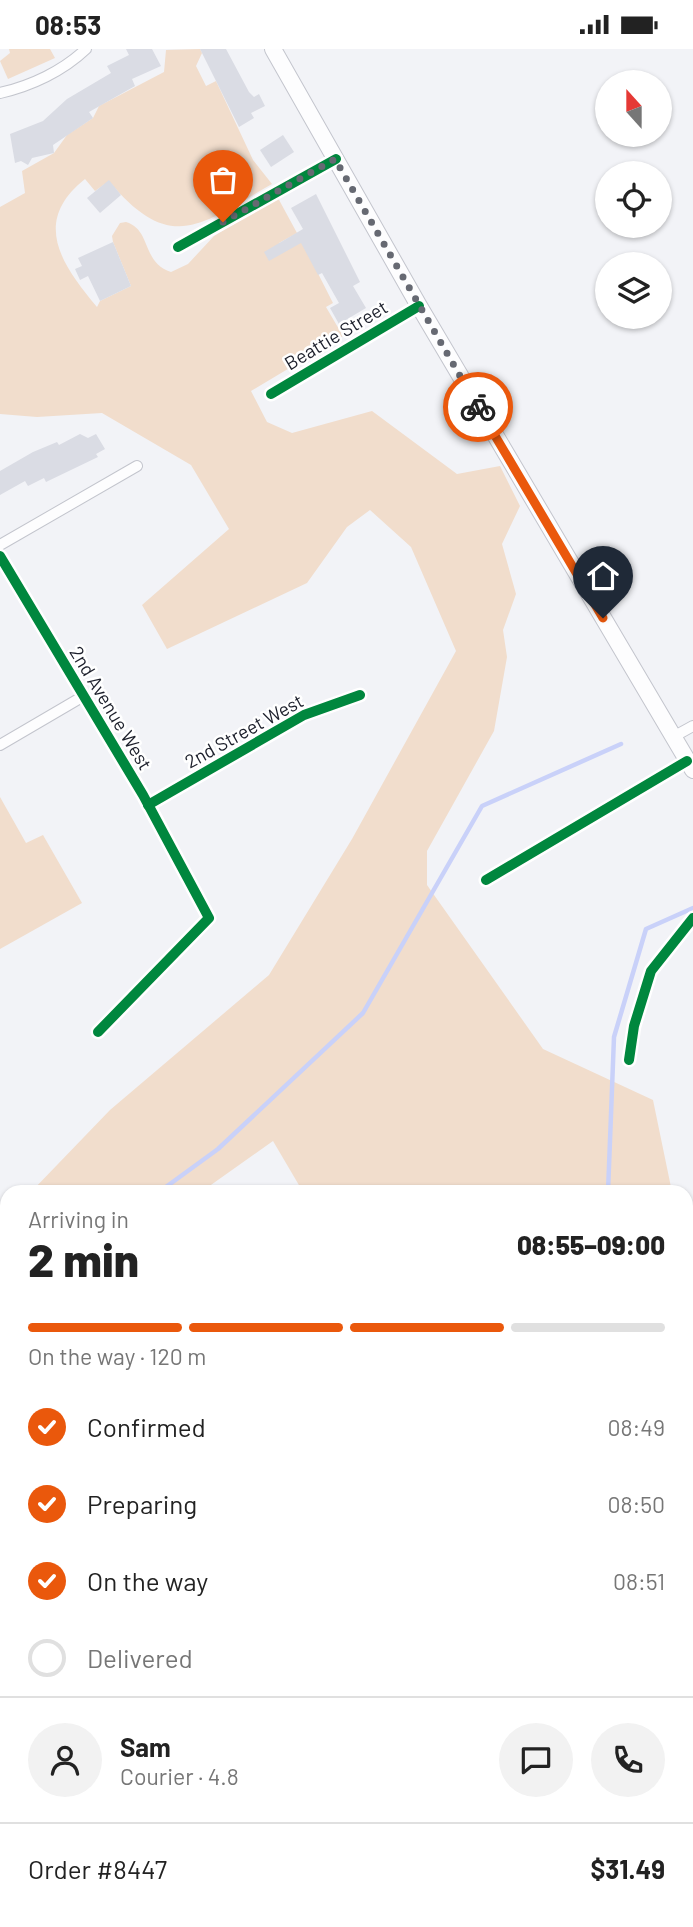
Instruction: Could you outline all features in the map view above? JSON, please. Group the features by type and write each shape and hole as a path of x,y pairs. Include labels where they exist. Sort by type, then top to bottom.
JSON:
{"main road":[{"path":"273,49 419,306 690,766"}],"street":[{"path":"0,93 19,89 70,64 86,49"},
{"path":"178,247 335,159"},
{"name":"Beattie Street","path":"271,394 419,306"},
{"path":"0,545 137,466"},
{"name":"2nd Avenue West","path":"0,556 148,805 209,918 97,1032"},
{"name":"2nd Street West","path":"148,805 304,715 360,695"},
{"path":"0,745 82,697"},
{"path":"673,737 693,726"},
{"path":"486,880 690,766"},
{"path":"629,1060 634,1026 651,971 693,918"}],"shaded area":[{"path":"9,49 50,49 55,58 8,79 0,61 10,53"},
{"path":"200,49 202,53 196,66 206,86 216,81 253,160 272,184 226,211 188,226 169,225 151,219 131,204 109,181 95,191 85,179 69,195 59,211 56,227 64,259 97,307 100,301 131,286 113,242 112,236 120,223 126,222 134,226 155,261 171,272 188,264 214,236 278,198 297,233 279,243 302,242 333,303 326,307 343,336 251,391 267,422 292,433 372,411 457,474 500,466 520,506 502,544 516,594 503,630 507,657 494,731 427,851 427,885 543,1049 653,1100 671,1185 299,1185 273,1141 211,1185 38,1185 110,1110 269,975 352,839 456,651 411,547 370,510 347,527 307,583 167,649 142,605 229,529 191,465 102,413 37,417 0,414 0,207 25,193 22,171 54,153 67,135 93,118 99,106 164,72 166,50"},
{"path":"0,797 26,843 43,835 82,903 0,949"}],"building":[{"path":"126,49 152,49 161,66 132,79 135,86 89,112 93,118 53,145 54,153 32,158 28,165 21,161 15,163 10,134 43,121 67,99 111,73 107,66 129,55"},
{"path":"200,49 226,49 249,92 254,97 259,94 265,106 251,113 254,118 239,127"},
{"path":"283,135 294,152 271,167 260,150"},
{"path":"109,180 121,195 100,213 87,198"},
{"path":"316,194 360,282 353,286 366,308 339,324 330,308 339,303 322,273 318,275 301,243 269,261 264,252 303,229 291,208"},
{"path":"113,242 131,286 100,301 88,276 80,280 75,269 82,266 78,258"},
{"path":"80,434 88,438 96,434 105,449 96,454 98,457 46,482 44,478 28,486 25,481 0,495 0,471 33,452 57,442 59,445"}],"waterway":[{"path":"169,1185 218,1149 363,1013 482,806 621,744"},
{"path":"608,1185 614,1037 646,929 693,908"}],"cycle path":[{"path":"178,247 336,159"},
{"path":"271,394 419,306"},
{"path":"0,556 143,795 209,918 98,1032"},
{"path":"148,805 304,715 360,695"},
{"path":"486,880 687,761"},
{"path":"629,1060 634,1026 651,971 693,918"}],"way so far":[{"path":"223,222 335,159 478,407"}],"route":[{"path":"478,407 603,618"}]}
